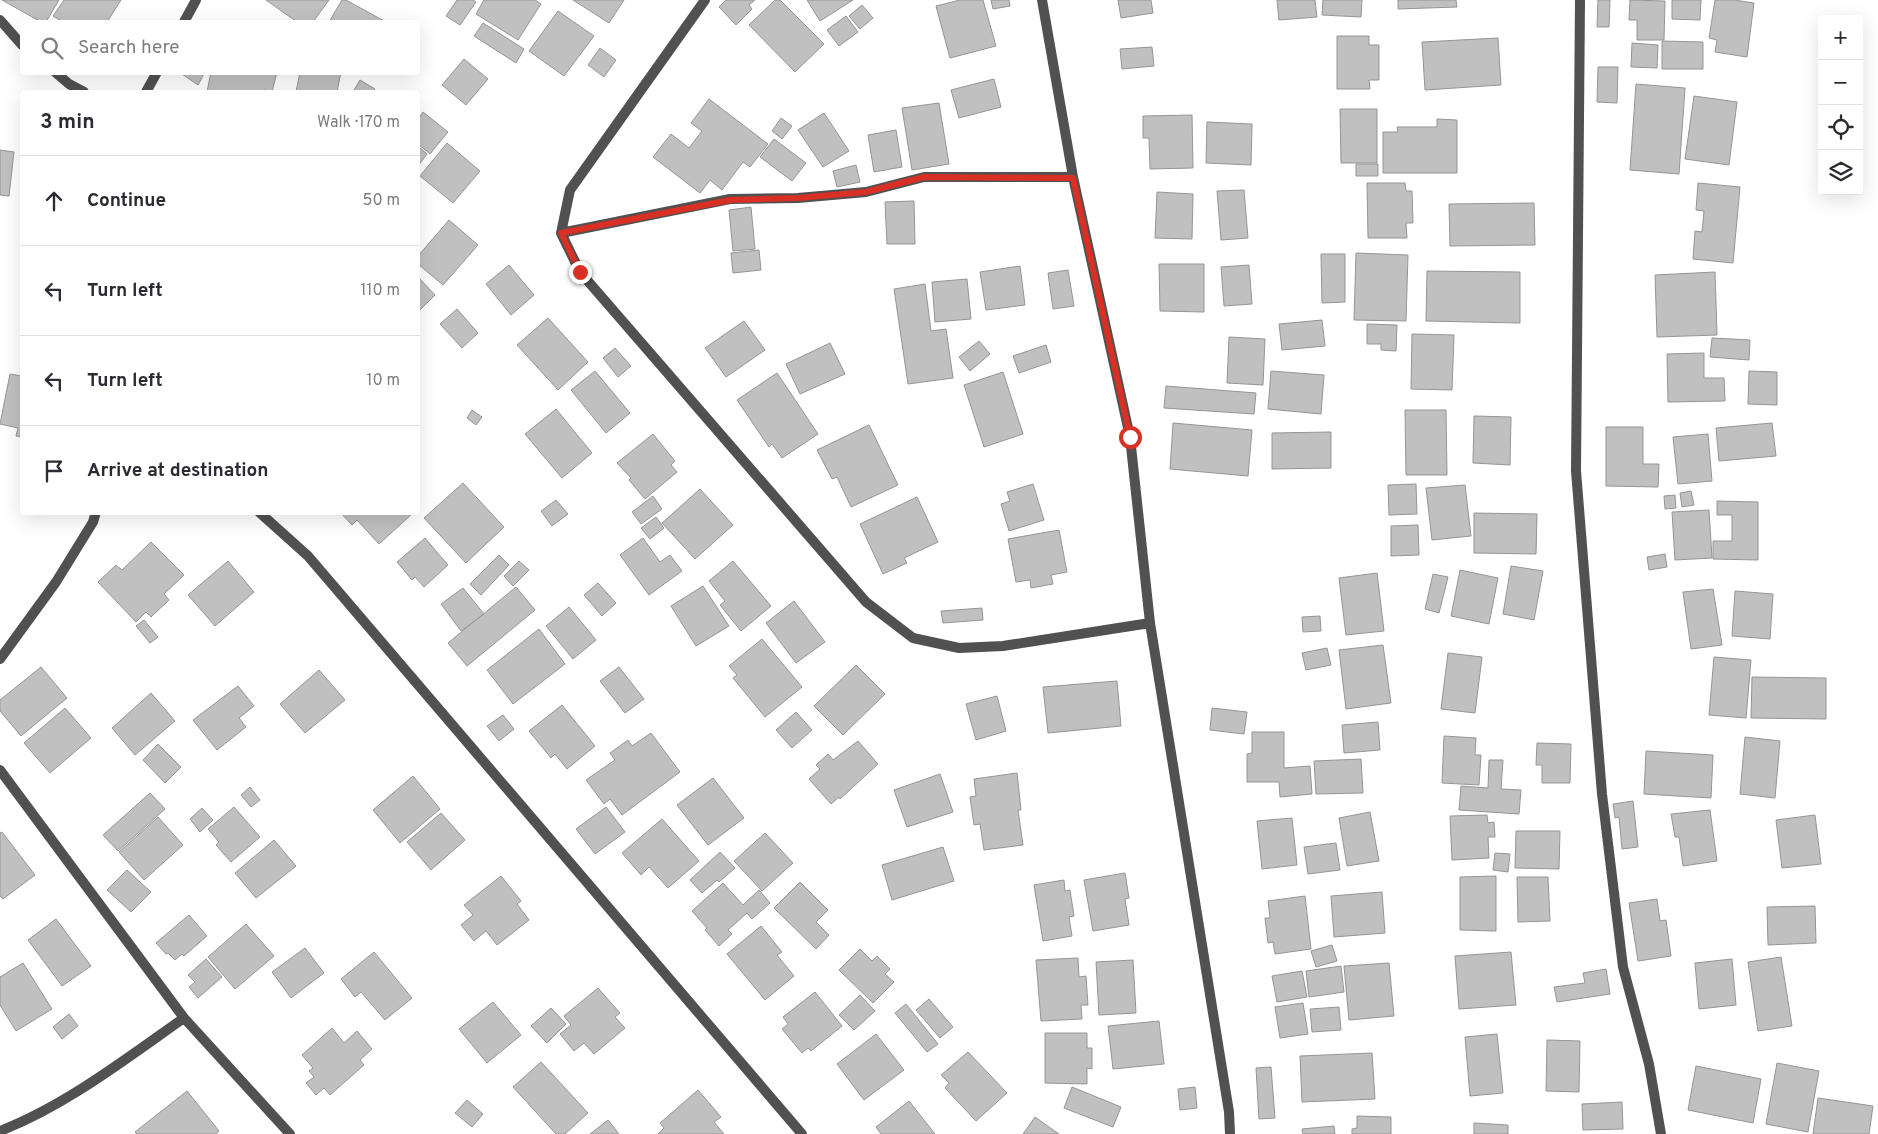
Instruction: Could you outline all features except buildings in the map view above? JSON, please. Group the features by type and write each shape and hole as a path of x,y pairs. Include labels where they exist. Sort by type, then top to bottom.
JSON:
{"street":[{"path":"185,20 196,0"},
{"path":"705,0 570,190 561,233 580,272 866,602 913,638 959,648 1003,646 1150,623"},
{"path":"1042,0 1073,178 1130,437 1150,623 1229,1112 1230,1134"},
{"path":"1580,0 1576,471 1602,794 1610,847 1623,967 1649,1064 1661,1134"},
{"path":"0,20 20,43"},
{"path":"58,75 80,90"},
{"path":"147,90 155,75"},
{"path":"561,233 730,200 798,198 866,192 924,177 1073,178"},
{"path":"0,659 56,582 93,522 95,515"},
{"path":"262,515 308,556 802,1134"},
{"path":"0,770 184,1018 290,1134"},
{"path":"0,1131 18,1124 95,1080 184,1018"}],"route":[{"path":"580,272 561,233 730,200 798,198 866,192 924,177 1073,178 1130,437"}]}
